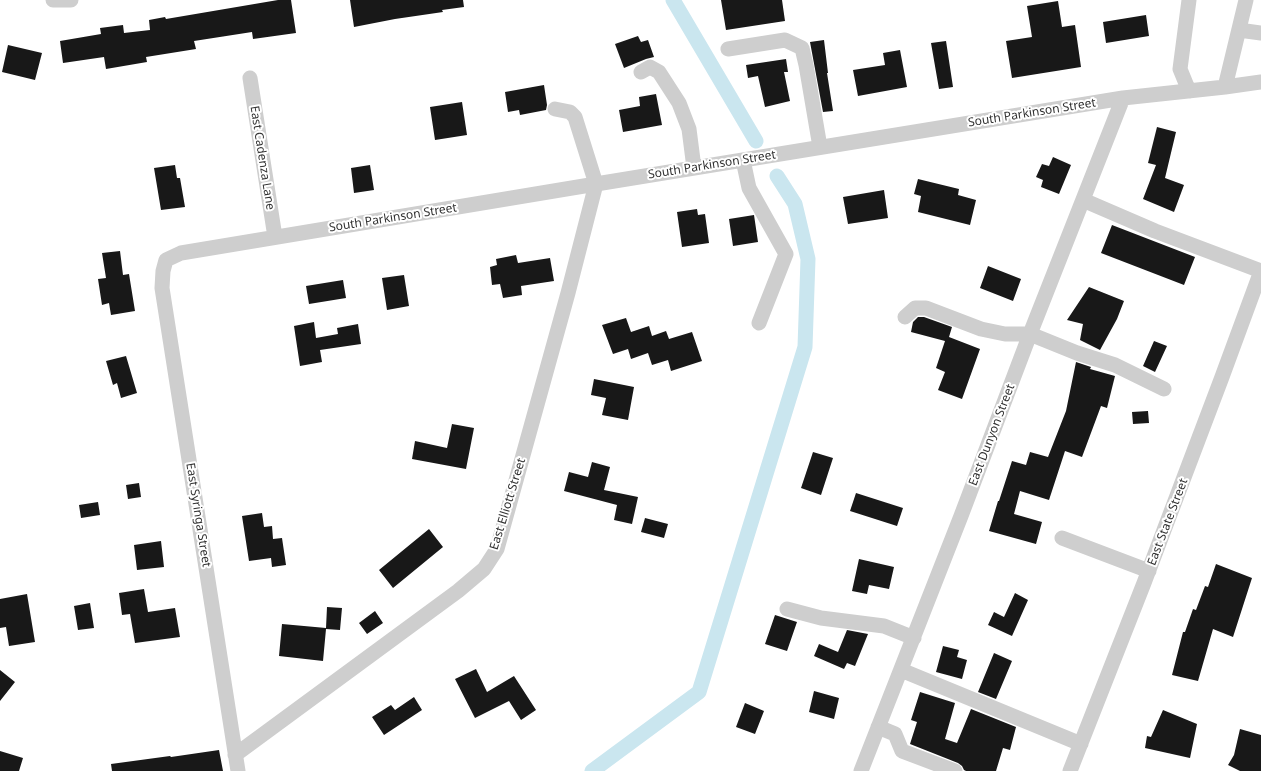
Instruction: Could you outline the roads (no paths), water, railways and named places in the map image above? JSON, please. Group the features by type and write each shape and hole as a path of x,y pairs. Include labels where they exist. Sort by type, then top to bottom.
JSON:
{"street":[{"path":"53,0 71,0"},
{"path":"1189,0 1180,69 1189,91"},
{"path":"1225,87 1246,0"},
{"path":"1239,30 1261,33"},
{"path":"728,49 786,40 802,48 808,72 820,147"},
{"path":"641,72 650,67 659,72 679,103 689,129 694,168"},
{"name":"East Cadenza Lane","path":"250,78 275,237"},
{"name":"South Parkinson Street","path":"166,260 181,253 820,147 1123,98 1261,82"},
{"name":"East Dunyon Street","path":"861,771 1123,98"},
{"path":"555,109 570,112 575,117 596,184"},
{"path":"743,160 749,188 786,254 759,323"},
{"name":"East Elliott Street","path":"235,755 458,591 484,569 498,549 568,293 596,184"},
{"path":"1083,200 1155,231 1261,271"},
{"name":"East Syringa Street","path":"166,260 163,271 162,288 238,771"},
{"name":"East State Street","path":"1070,771 1149,571 1261,271"},
{"path":"905,317 915,308 926,308 981,329 1005,334 1030,334 1078,353 1115,365 1164,389"},
{"path":"1062,538 1149,571"},
{"path":"787,609 821,618 884,626 914,638"},
{"path":"901,670 1081,744"},
{"path":"878,727 895,734 902,751 955,771"}],"waterway":[{"path":"673,0 756,141"},
{"path":"592,771 699,692 805,347 808,259 795,204 777,176"}]}
